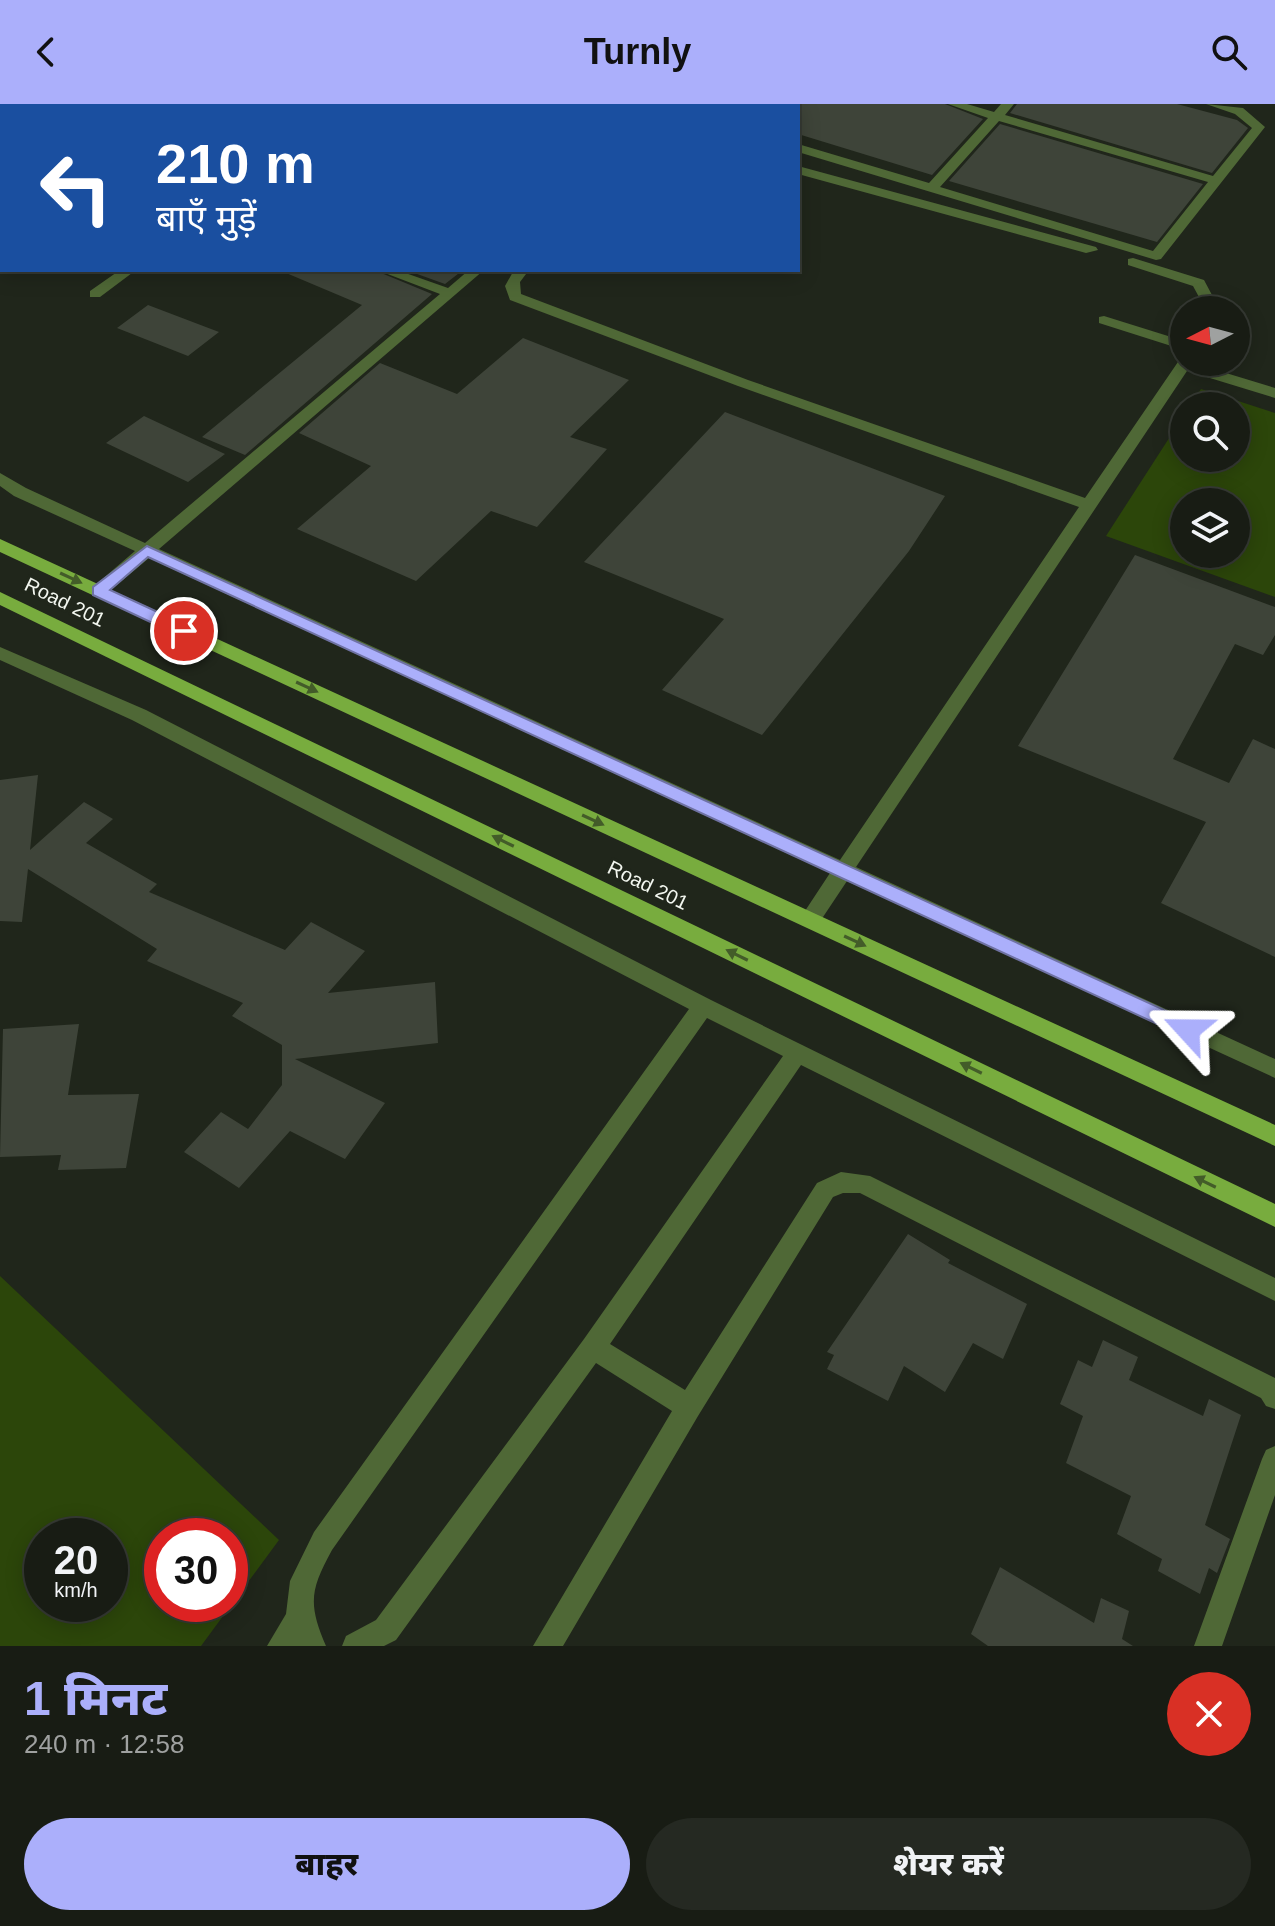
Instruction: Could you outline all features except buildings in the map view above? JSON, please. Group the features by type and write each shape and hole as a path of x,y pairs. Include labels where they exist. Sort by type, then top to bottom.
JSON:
{"main road":[{"name":"Road 201","path":"0,545 1275,1136"},
{"name":"Road 201","path":"0,598 1275,1216"}],"street":[{"path":"954,104 1214,180"},
{"path":"931,189 1008,104"},
{"path":"1151,261 1259,127 1239,111 1212,104"},
{"path":"800,149 1151,261 1199,283 1208,296"},
{"path":"800,171 1151,261"},
{"path":"95,294 126,272"},
{"path":"390,272 449,293"},
{"path":"99,591 475,272"},
{"path":"520,272 513,278 511,288 515,297 743,383 1089,505"},
{"path":"1104,320 1170,341"},
{"path":"810,920 1176,376"},
{"path":"1222,376 1275,393"},
{"path":"0,478 20,492 147,551 1275,1069"},
{"path":"0,653 139,715 703,1006 1275,1290"},
{"path":"312,1646 298,1621 299,1584 323,1541 703,1006"},
{"path":"356,1646 386,1630 593,1347 799,1051"},
{"path":"547,1646 689,1407 825,1190 841,1182 862,1183 1270,1389 1275,1397"},
{"path":"593,1347 689,1407"},
{"path":"1208,1646 1275,1459"},
{"path":"281,1646 298,1621"}],"green space":[{"path":"1250,405 1275,413 1275,597 1195,568 1250,568 1250,488 1170,488 1170,559 1106,536 1170,437 1170,472 1250,472"},
{"path":"0,1276 279,1540 248,1582 248,1518 144,1518 144,1622 219,1622 201,1646 0,1646"}],"route":[{"path":"184,631 99,591 147,551 1188,1030"}]}
